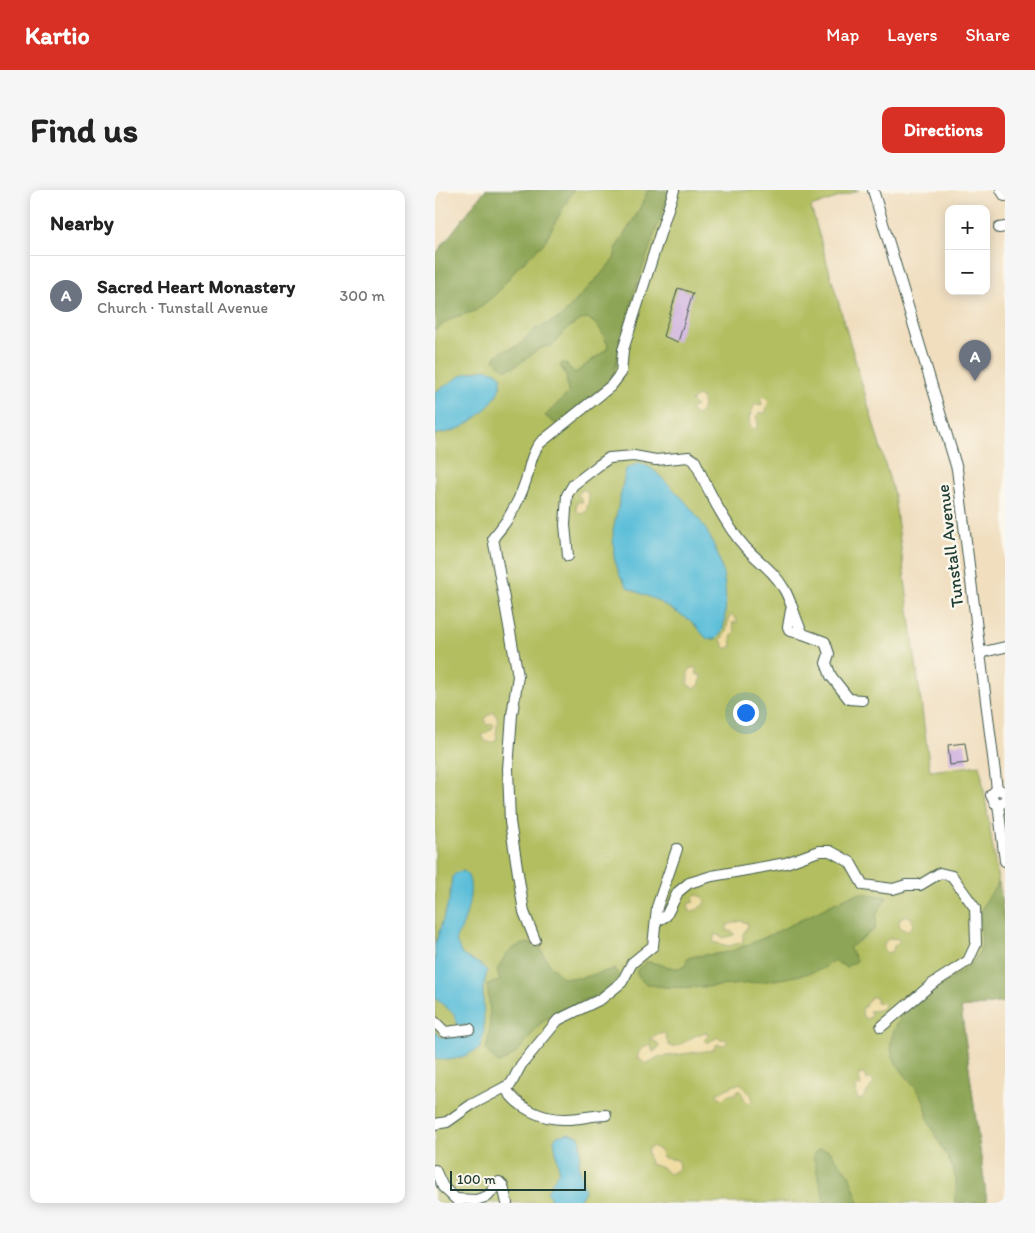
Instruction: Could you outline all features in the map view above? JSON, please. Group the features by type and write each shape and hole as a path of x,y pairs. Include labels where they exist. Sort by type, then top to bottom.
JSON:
{"street":[{"path":"535,940 524,912 510,822 508,769 512,715 519,676 493,538 513,512 526,481 534,451 540,443 604,392 621,373 623,350 674,190"},
{"name":"Tunstall Avenue","path":"873,190 955,460 979,653 1001,790 992,792 991,798 1001,802"},
{"path":"1001,190 1005,196"},
{"path":"568,556 565,525 567,495 573,485 609,458 634,456 657,460 689,457 695,461 703,480 744,546 772,573 785,589 791,609 803,634 825,642 829,654 826,664 831,676 849,699 862,700"},
{"path":"979,653 1005,647"},
{"path":"1001,802 1005,861"},
{"path":"435,1124 447,1122 471,1105 511,1084 521,1065 558,1020 601,999 622,982 632,963 653,946 657,907 677,849"},
{"path":"657,921 665,916 678,892 689,883 712,876 786,863 819,851 831,852 851,862 863,885 872,888 893,889 906,885 920,885 940,874 952,876 975,908 975,944 968,961 927,988 881,1027"},
{"path":"435,1022 445,1032 470,1029"},
{"path":"505,1087 511,1098 527,1110 549,1117 567,1119 606,1115"},
{"path":"435,1170 439,1189 458,1201 475,1200 488,1196 499,1182 503,1186 507,1203"}],"green space":[{"path":"485,190 859,190 811,207 894,495 930,771 980,765 1005,927 1005,1002 961,1008 987,1203 435,1203 435,255"},
{"path":"485,190 573,190 544,243 518,267 496,294 475,311 452,318 435,330 435,255"},
{"path":"648,190 670,190 635,290 612,380 556,424 545,416 568,393 566,375 560,365 564,362 575,373 607,349 608,345 599,327 588,318 577,322 563,333 552,346 540,349 511,368 504,369 494,360 503,351 518,346 535,329 560,318 601,274 614,259 617,246 637,214"},
{"path":"999,882 1005,927 1005,1002 961,1008 987,1203 954,1203 956,1180 954,1172 932,1128 919,1091 901,1070 892,1055 892,1036 898,1022 907,1011 930,992 956,976 977,956 982,941 981,911"},
{"path":"861,893 887,897 877,913 875,929 849,948 857,961 846,967 836,962 830,962 822,969 787,978 735,985 683,988 648,984 640,979 637,974 637,970 646,962 679,968 684,967 688,958 734,950 777,932 847,897"},
{"path":"530,943 540,948 549,964 563,978 581,978 614,969 619,974 614,990 589,998 549,1017 542,1022 514,1054 498,1063 486,1050 490,1017 487,984 500,981 497,971 509,951 517,946"},
{"path":"819,1149 828,1150 849,1174 859,1203 825,1203 813,1155"}],"sand":[{"path":"697,396 702,398 703,405 701,412 696,415 692,412 691,408 696,406 691,401"},
{"path":"764,396 769,401 765,413 759,413 756,416 758,424 755,430 750,426 749,418 755,404 762,405 761,399"},
{"path":"584,489 589,500 586,512 581,514 576,510 577,502 583,502 578,494"},
{"path":"732,615 738,622 732,623 735,632 731,637 732,646 726,649 721,640 726,632 729,617"},
{"path":"691,668 696,668 697,675 702,677 699,686 694,688 688,685 688,673"},
{"path":"493,712 497,718 497,739 494,742 486,742 482,735 492,729 494,725 491,723 487,726 485,718"},
{"path":"697,895 703,897 705,903 698,909 690,912 688,904 694,902 693,898"},
{"path":"903,916 909,916 913,923 909,930 903,930 899,926 899,920"},
{"path":"741,921 747,923 748,926 743,934 743,942 729,946 713,942 715,934 724,938 734,935 734,933 727,930 727,925"},
{"path":"890,938 900,941 894,946 893,951 887,953 884,950 884,943"},
{"path":"871,997 876,997 876,1002 883,1003 884,1006 880,1010 869,1011 872,1015 867,1019 863,1017 862,1010"},
{"path":"707,1032 708,1036 705,1039 707,1043 718,1037 720,1040 725,1039 728,1041 724,1045 717,1044 713,1050 658,1057 646,1064 638,1058 638,1053 645,1046 651,1045 653,1052 659,1048 658,1043 650,1039 659,1033 665,1033 668,1044 672,1047"},
{"path":"861,1074 864,1074 867,1080 870,1078 874,1083 861,1100 857,1098 856,1085 861,1086 859,1077"},
{"path":"740,1083 752,1096 752,1102 747,1103 739,1089 735,1094 727,1095 723,1099 718,1096 717,1093"},
{"path":"653,1146 661,1152 663,1158 678,1160 679,1169 669,1174 663,1168 650,1164 647,1150"}],"water":[{"path":"484,369 494,371 501,376 501,383 494,399 480,414 465,425 455,430 435,435 435,392 464,374"},
{"path":"639,463 653,470 685,501 706,530 714,545 724,578 726,596 723,628 721,634 716,639 707,639 691,621 656,600 628,588 620,576 614,558 613,531 626,469"},
{"path":"464,871 470,882 470,898 456,941 462,955 480,964 487,971 483,989 484,1031 480,1048 459,1058 448,1060 435,1059 435,1032 441,1037 449,1038 461,1037 472,1033 468,1025 457,1025 454,1014 435,998 435,945 449,900 452,877 457,872"},
{"path":"569,1133 578,1136 581,1141 579,1166 585,1191 580,1199 581,1203 553,1203 547,1192 559,1170 554,1140 557,1136"}],"building":[{"path":"678,288 693,293 678,342 663,336"},
{"path":"965,743 968,763 950,765 948,745"}],"place":[{"name":"Sacred Heart Monastery","path":"975,381"}]}
